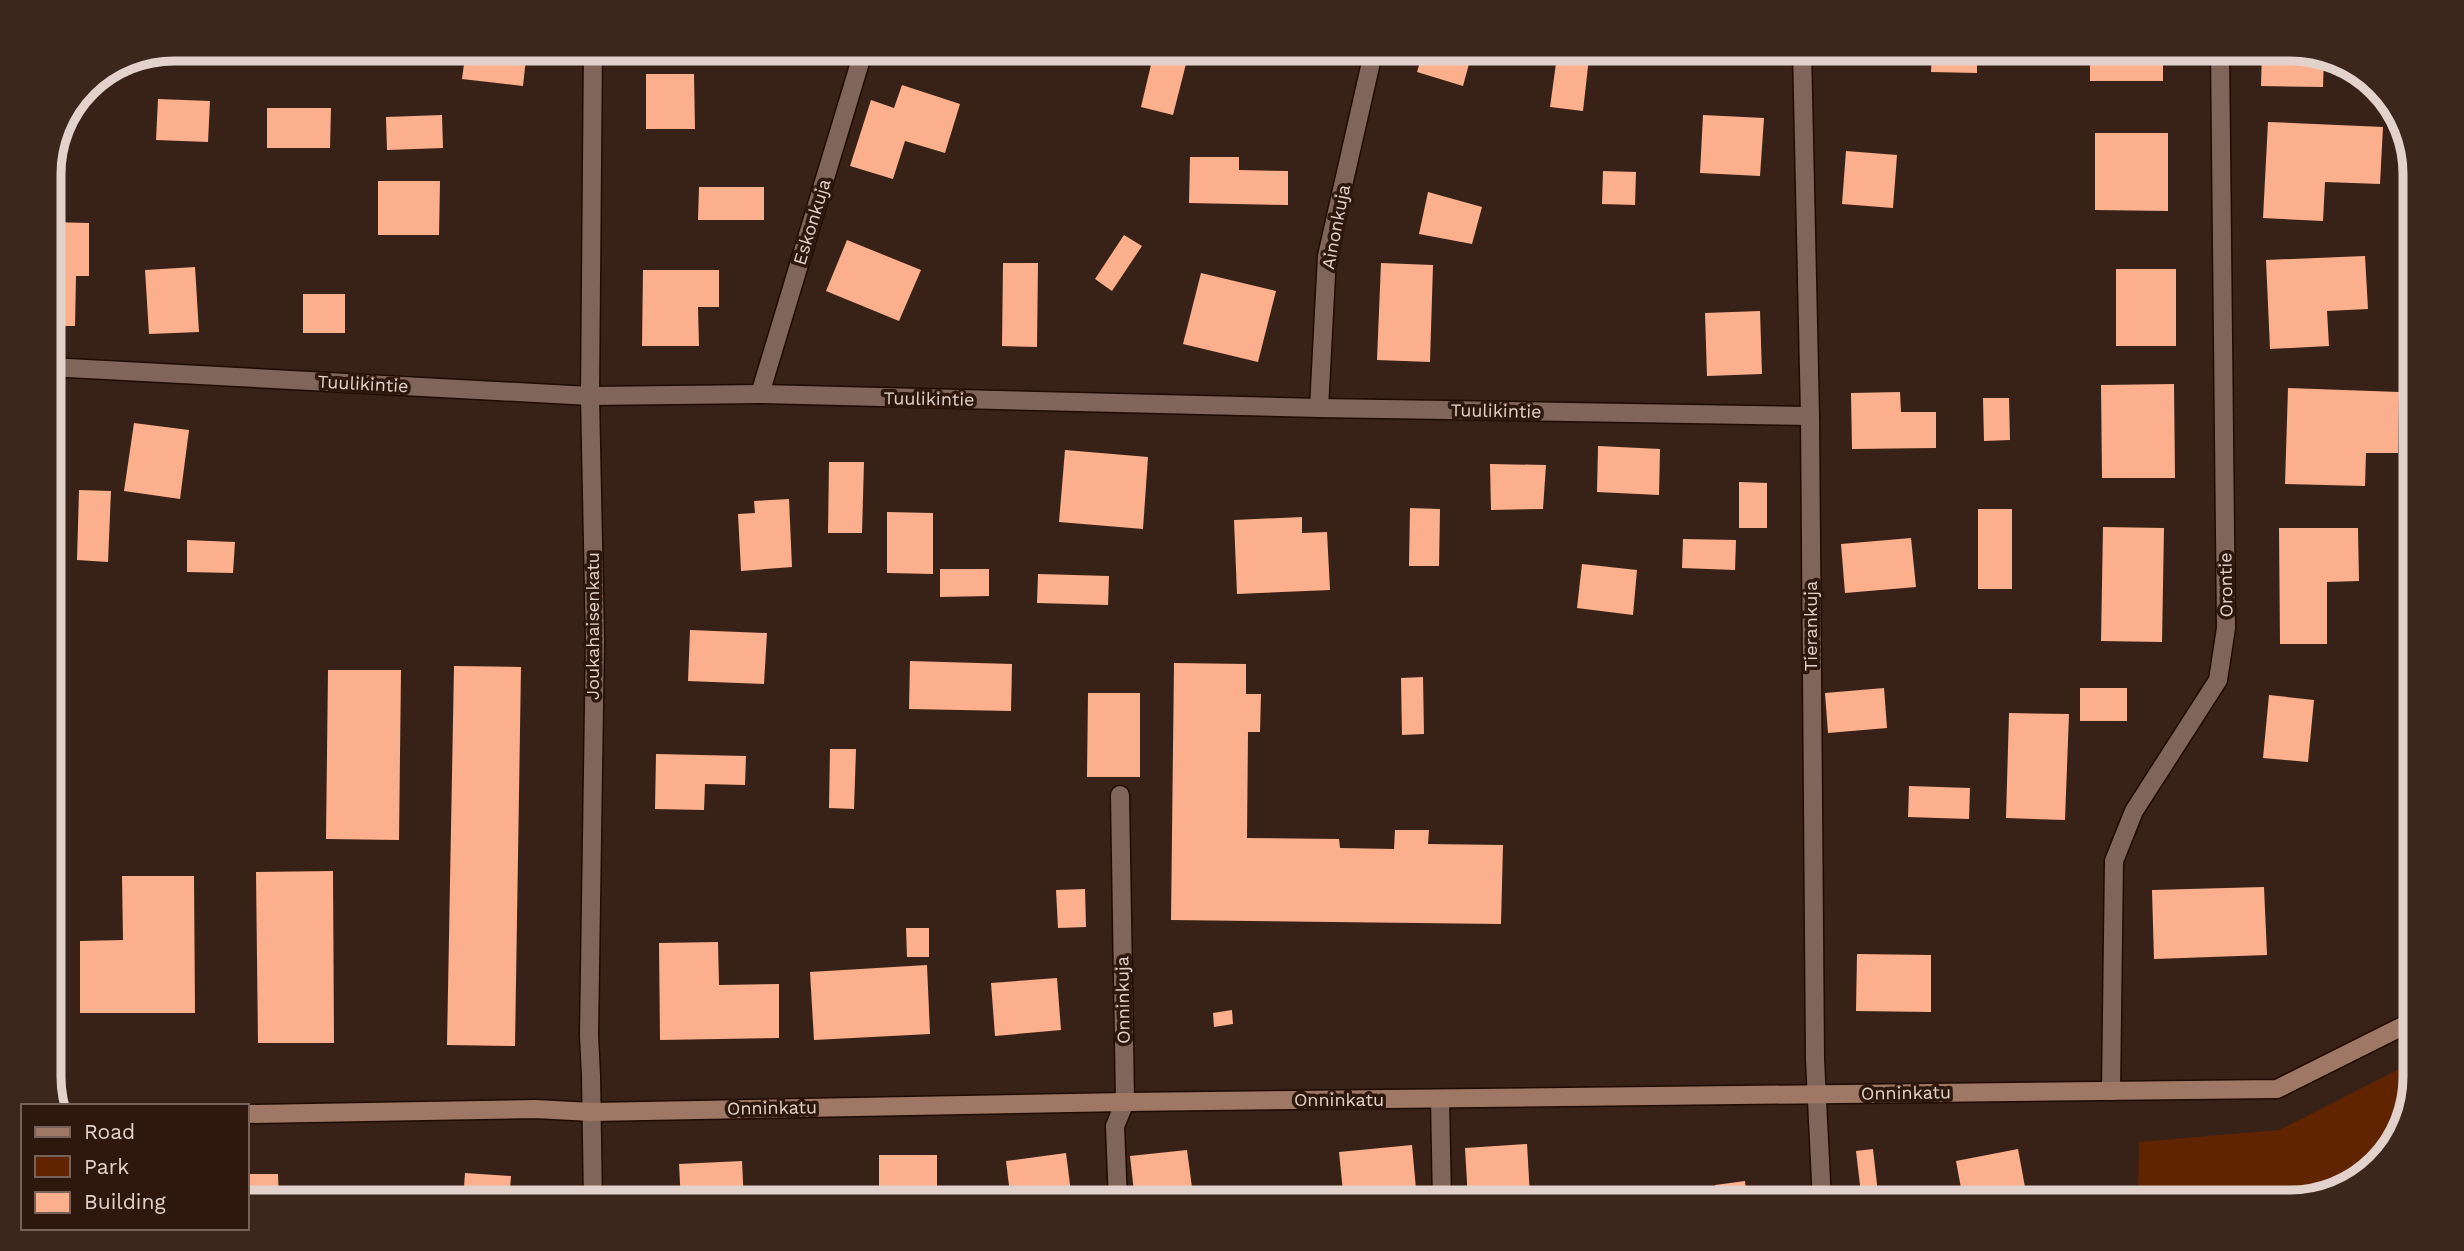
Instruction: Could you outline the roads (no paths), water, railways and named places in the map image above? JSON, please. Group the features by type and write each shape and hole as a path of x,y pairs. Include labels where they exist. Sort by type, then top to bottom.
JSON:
{"street":[{"name":"Joukahaisenkatu","path":"593,61 590,396 595,640 589,1035 593,1190"},
{"name":"Eskonkuja","path":"760,394 860,61"},
{"name":"Ainonkuja","path":"1319,408 1327,256 1371,61"},
{"name":"Tierankuja","path":"1801,61 1810,416 1817,1094 1821,1190"},
{"name":"Orontie","path":"2111,1091 2114,861 2134,811 2218,680 2226,628 2220,61"},
{"name":"Tuulikintie","path":"61,368 590,396 760,394 1319,408 1810,416"},
{"name":"Onninkuja","path":"1118,1190 1115,1126 1125,1101 1120,795"},
{"name":"Onninkatu","path":"248,1114 535,1110 592,1112 1125,1101 2277,1090 2403,1026"},
{"path":"1440,1099 1441,1190"}]}
